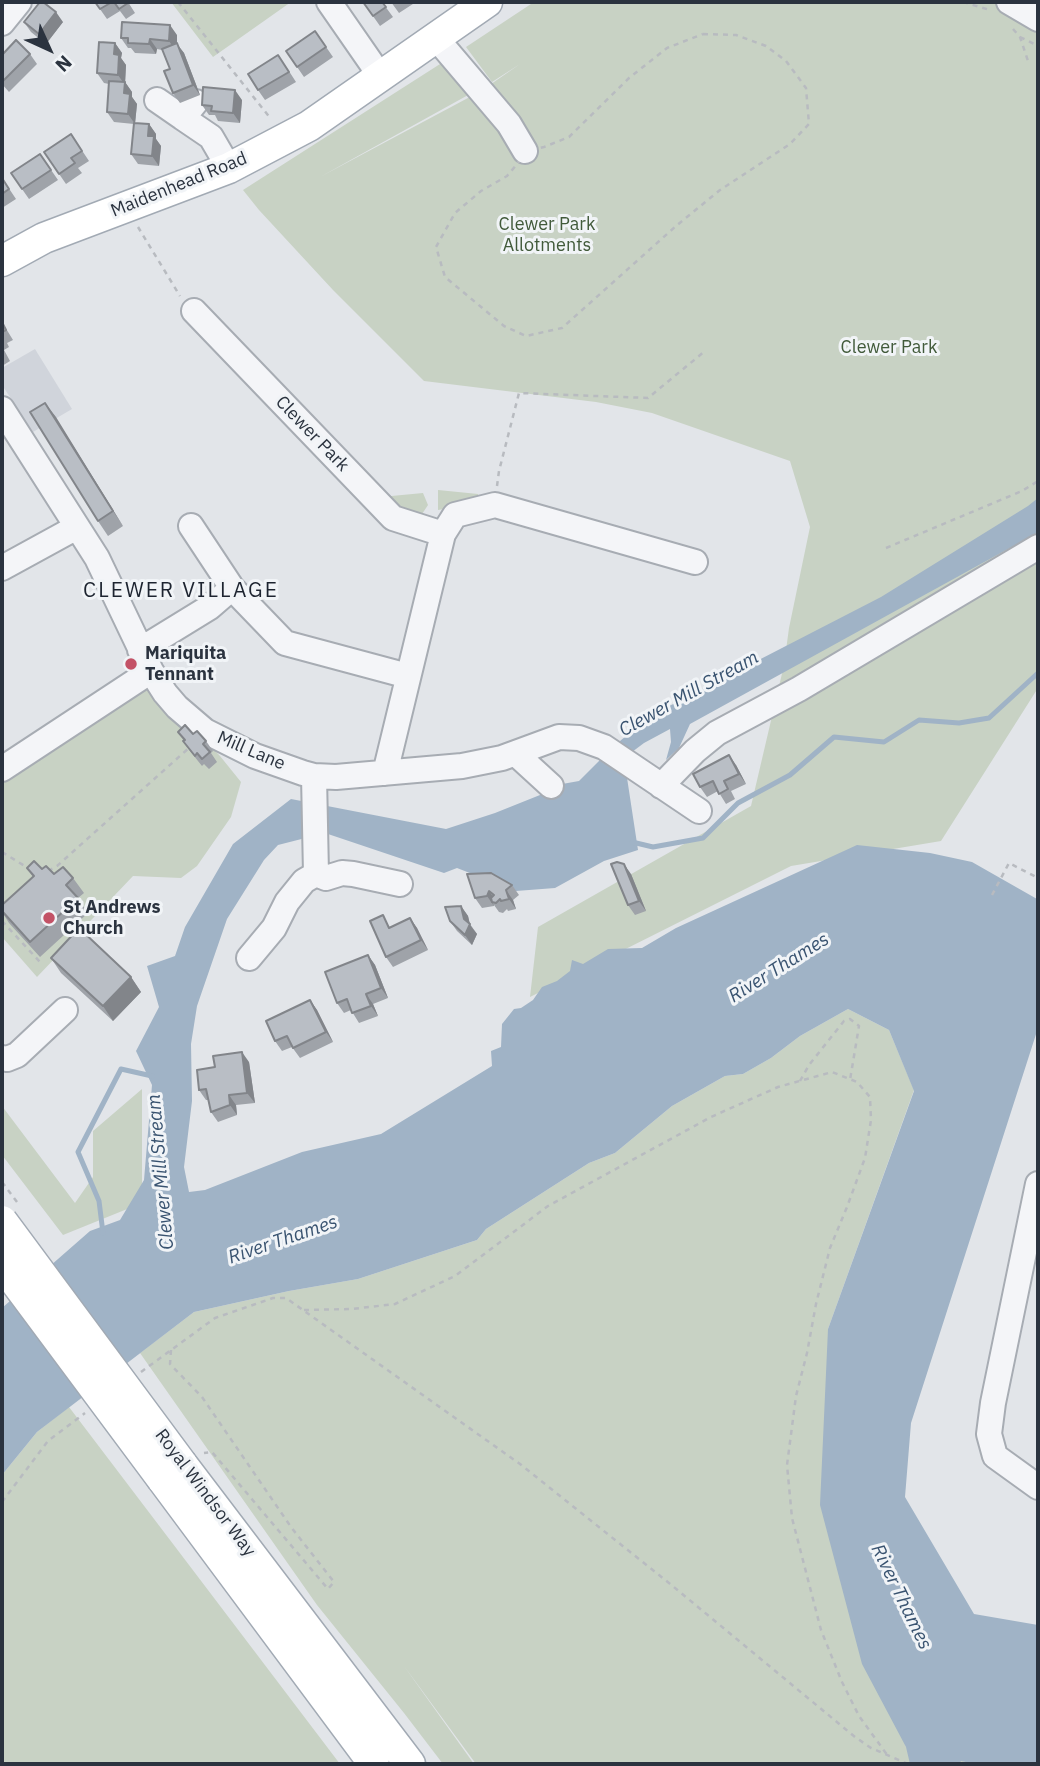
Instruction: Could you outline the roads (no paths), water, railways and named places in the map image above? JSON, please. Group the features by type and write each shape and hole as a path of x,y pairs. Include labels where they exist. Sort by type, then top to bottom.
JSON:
{"main road":[{"name":"Maidenhead Road","path":"2,261 44,238 229,168 287,138 309,126 487,2"},
{"name":"Royal Windsor Way","path":"2,1221 410,1764"},
{"name":"Royal Windsor Way","path":"2,1264 183,1465 374,1764"}],"street":[{"path":"2,23 19,2"},
{"path":"329,2 372,64 378,78"},
{"path":"1004,7 1038,19"},
{"path":"436,37 509,124 525,151"},
{"path":"157,100 190,110 211,137 229,168"},
{"name":"Clewer Park","path":"194,311 393,519 443,534"},
{"name":"Mill Lane","path":"2,409 97,558 145,660 165,693 205,731 314,785 336,777 461,766 502,758 559,737 579,738 604,747 661,786"},
{"path":"385,773 443,534 455,515 495,505 695,562"},
{"path":"191,526 232,588 285,643 408,676"},
{"path":"2,568 77,527"},
{"path":"699,811 661,786 717,733 799,689 1038,547"},
{"path":"2,769 145,660 232,588"},
{"path":"516,754 551,786"},
{"path":"314,785 314,840 324,874"},
{"path":"249,958 274,928 287,902 304,881 324,874 353,874 400,884"},
{"path":"2,1058 17,1055 65,1010"},
{"path":"1038,1184 989,1434 995,1456 1038,1487"},
{"path":"1014,1470 1020,1489 1038,1506"}],"water":[{"path":"1038,498 1037,533 690,724 679,748 666,760 671,742 670,729 624,758 638,850 604,861 555,888 516,891 457,868 444,873 325,833 278,845 264,860 227,919 197,1006 191,1044 192,1101 184,1167 189,1192 205,1190 302,1152 381,1134 492,1066 491,1051 501,1047 502,1024 514,1009 533,1000 542,987 557,981 570,971 572,960 583,964 608,949 642,948 676,928 857,845 930,853 972,862 1037,899 1038,1028 911,1423 905,1497 974,1614 1038,1625 1038,1764 975,1764 961,1761 959,1764 910,1764 906,1747 862,1664 820,1505 828,1329 914,1091 889,1030 848,1009 800,1036 771,1058 743,1074 725,1076 672,1106 615,1153 589,1163 486,1229 477,1240 358,1279 194,1312 37,1432 2,1475 2,1308 90,1231 120,1220 144,1180 152,1085 136,1051 159,1007 147,966 175,956 185,927 233,844 291,799 446,829 545,793 551,786 579,781 614,746 650,716 881,597"}],"waterway":[{"path":"632,842 653,847 703,838 738,803 790,775 834,737 884,742 919,720 959,723 989,718 1038,673"},
{"path":"103,1233 99,1201 78,1152 121,1069 152,1076"}],"place":[{"name":"Mariquita Tennant","path":"131,664"},
{"name":"St Andrews Church","path":"49,918"}],"district":[{"name":"CLEWER VILLAGE","path":"181,591"}],"park label":[{"name":"Clewer Park Allotments","path":"547,235"}],"water label":[{"name":"Clewer Mill Stream","path":"689,694"},
{"name":"River Thames","path":"779,968"},
{"name":"Clewer Mill Stream","path":"161,1172"},
{"name":"River Thames","path":"283,1240"},
{"name":"River Thames","path":"901,1597"}]}
